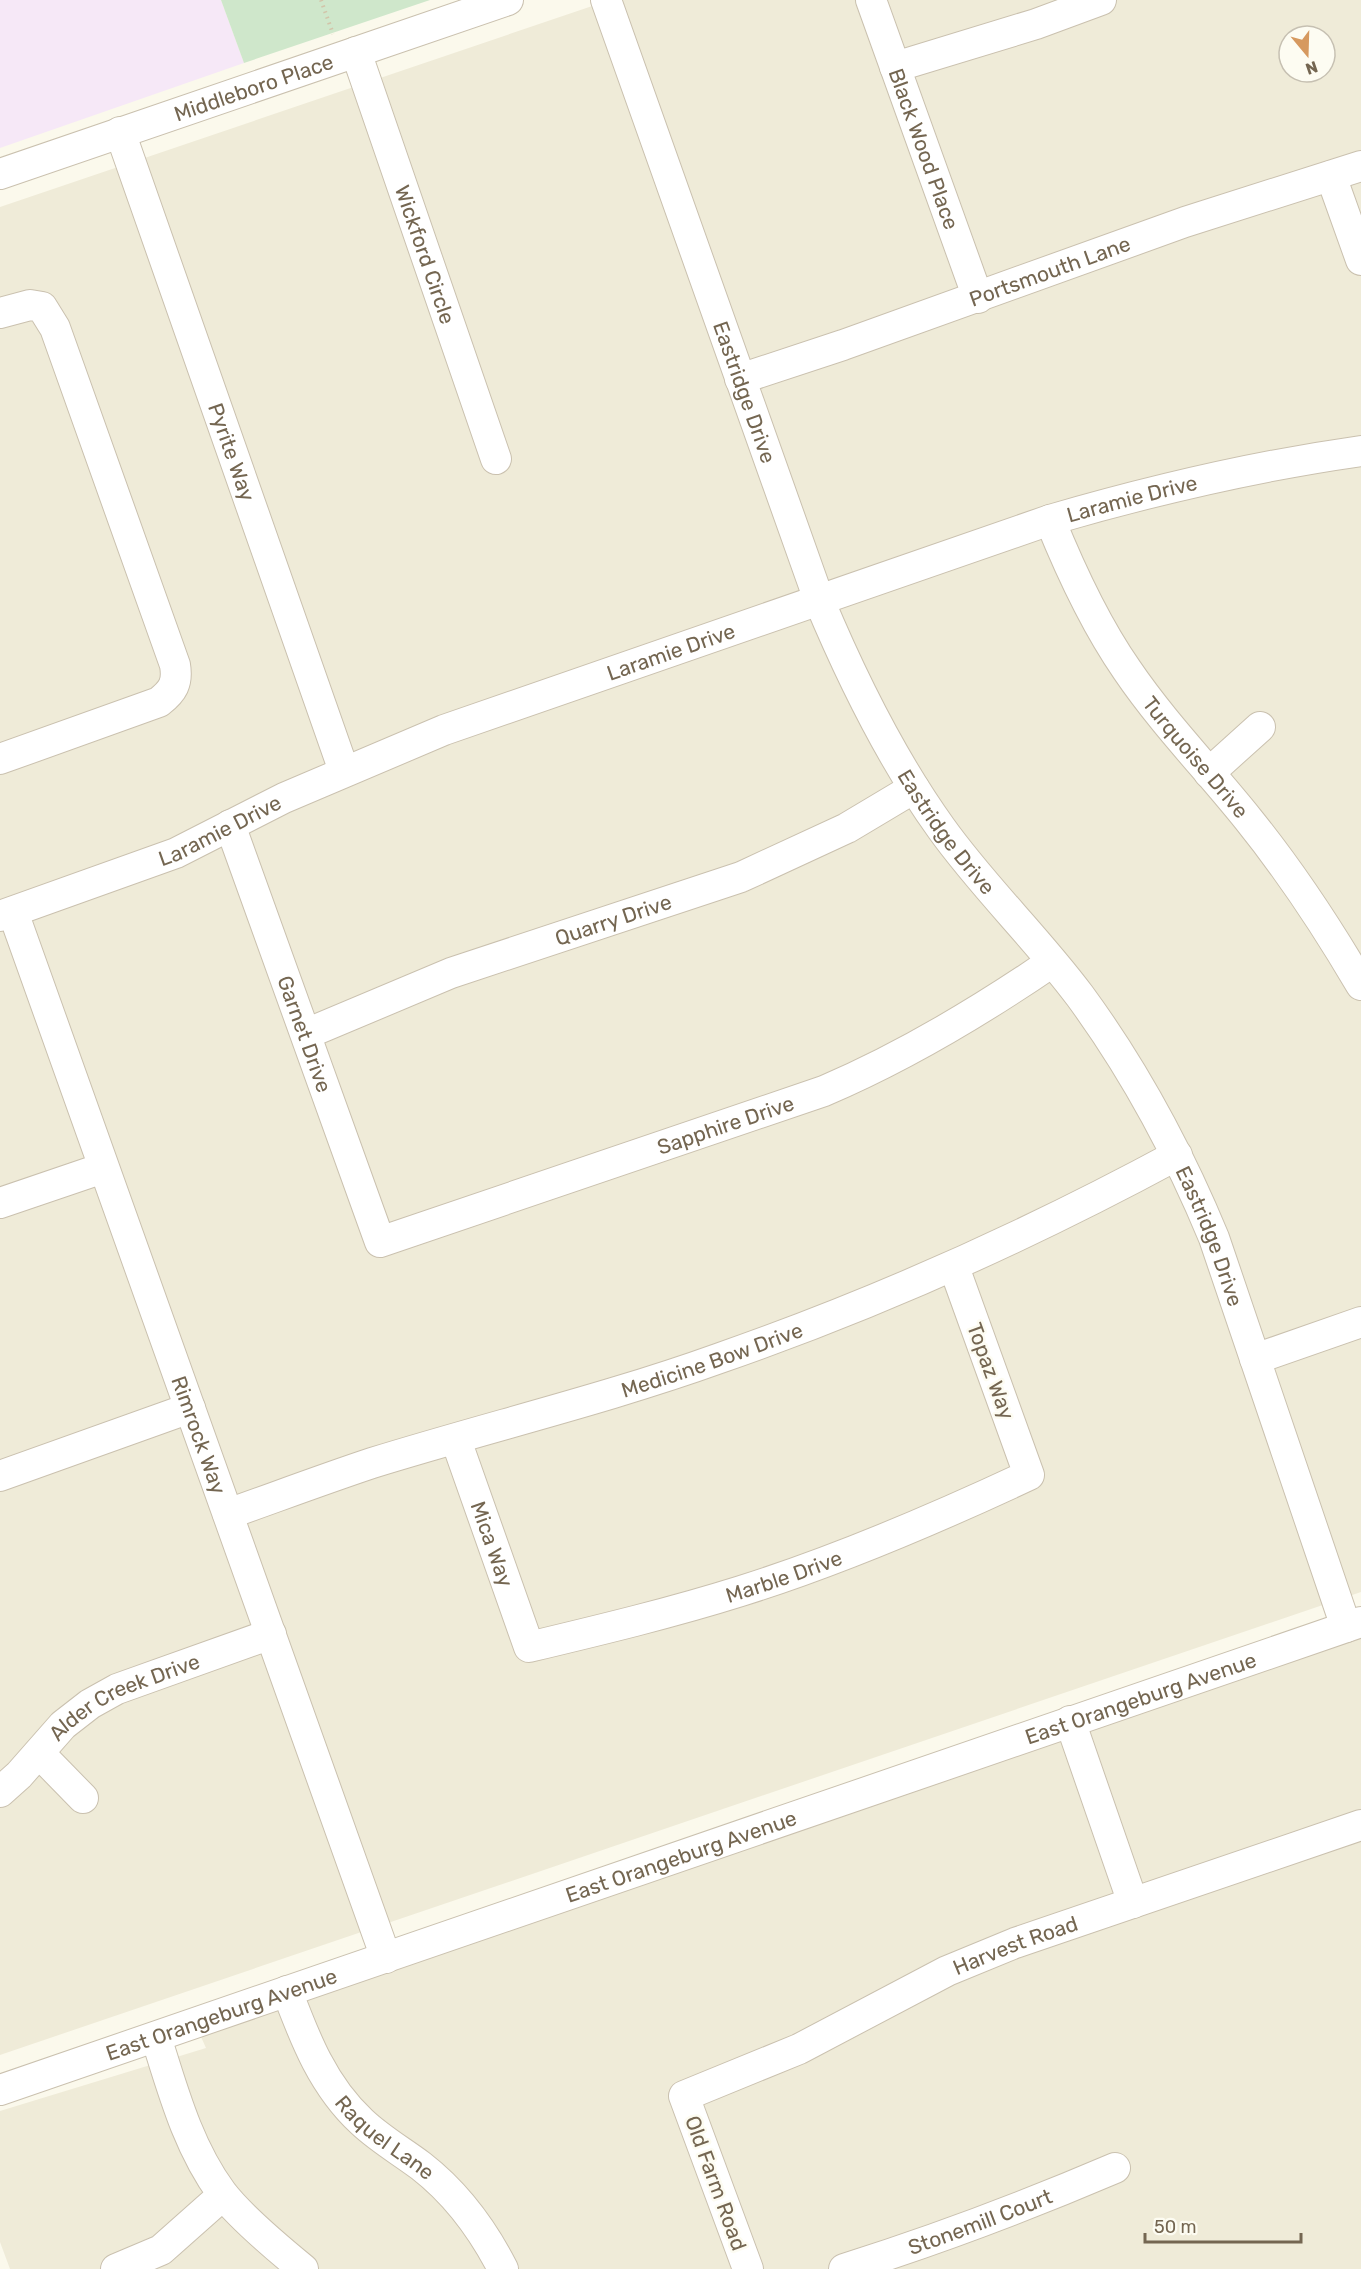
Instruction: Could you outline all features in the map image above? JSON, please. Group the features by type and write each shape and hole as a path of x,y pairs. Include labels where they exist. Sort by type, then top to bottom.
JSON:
{"street":[{"name":"Middleboro Place","path":"0,174 120,132 345,45 508,0"},
{"name":"Eastridge Drive","path":"606,0 819,600 873,717 914,788 991,892 1079,995 1126,1062 1177,1155 1214,1238 1354,1624"},
{"name":"Black Wood Place","path":"871,0 978,298"},
{"path":"895,67 1036,24 1101,0"},
{"name":"Wickford Circle","path":"345,45 496,459"},
{"name":"Pyrite Way","path":"120,132 344,771"},
{"name":"Portsmouth Lane","path":"740,379 978,298 1174,226 1361,166"},
{"path":"1332,176 1361,260"},
{"path":"0,313 30,305 42,307 55,328 171,654 177,678 172,692 159,702 0,759"},
{"name":"Laramie Drive","path":"7,914 139,868 344,771 444,730 1050,520 1147,492 1234,472 1361,451"},
{"name":"Turquoise Drive","path":"1050,520 1078,584 1126,670 1173,732 1247,818 1297,882 1361,985"},
{"path":"1209,773 1260,727"},
{"name":"Quarry Drive","path":"306,1034 451,973 741,877 847,828 914,788"},
{"name":"Garnet Drive","path":"230,825 380,1242"},
{"name":"Rimrock Way","path":"7,914 104,1168 386,1958"},
{"name":"Sapphire Drive","path":"380,1242 824,1090 877,1068 929,1041 991,1004 1052,962"},
{"name":"Medicine Bow Drive","path":"228,1514 373,1463 456,1440 718,1359 826,1320 954,1267 1083,1206 1177,1155"},
{"path":"0,1203 104,1168"},
{"name":"Topaz Way","path":"954,1267 1029,1475"},
{"path":"1256,1359 1361,1322"},
{"path":"0,1476 190,1408"},
{"name":"Mica Way","path":"456,1440 529,1647"},
{"name":"Marble Drive","path":"529,1647 653,1617 752,1587 869,1545 1029,1475"},
{"name":"East Orangeburg Avenue","path":"0,2090 1354,1624"},
{"name":"Alder Creek Drive","path":"0,1792 63,1725 90,1704 117,1689 271,1634"},
{"path":"1070,1721 1132,1903"},
{"path":"39,1753 83,1798"},
{"name":"Harvest Road","path":"684,2096 799,2049 947,1971 1015,1943 1361,1825"},
{"name":"Raquel Lane","path":"287,1991 308,2046 340,2098 384,2141 420,2165 451,2192 488,2239 503,2269"},
{"path":"156,2037 185,2126 204,2165 224,2195 303,2269"},
{"name":"Old Farm Road","path":"684,2096 748,2269"},
{"name":"Stonemill Court","path":"844,2269 1009,2212 1115,2168"},
{"path":"116,2269 161,2250 224,2195"}],"path":[{"path":"321,0 345,45"}],"shaded area":[{"path":"0,0 221,0 244,63 0,148"},
{"path":"610,0 1361,0 1361,1592 0,2055 0,207"},
{"path":"1361,1633 1361,2269 10,2269 0,2242 0,2111 206,2048 198,2030"}],"green space":[{"path":"221,0 430,0 244,63"}]}
